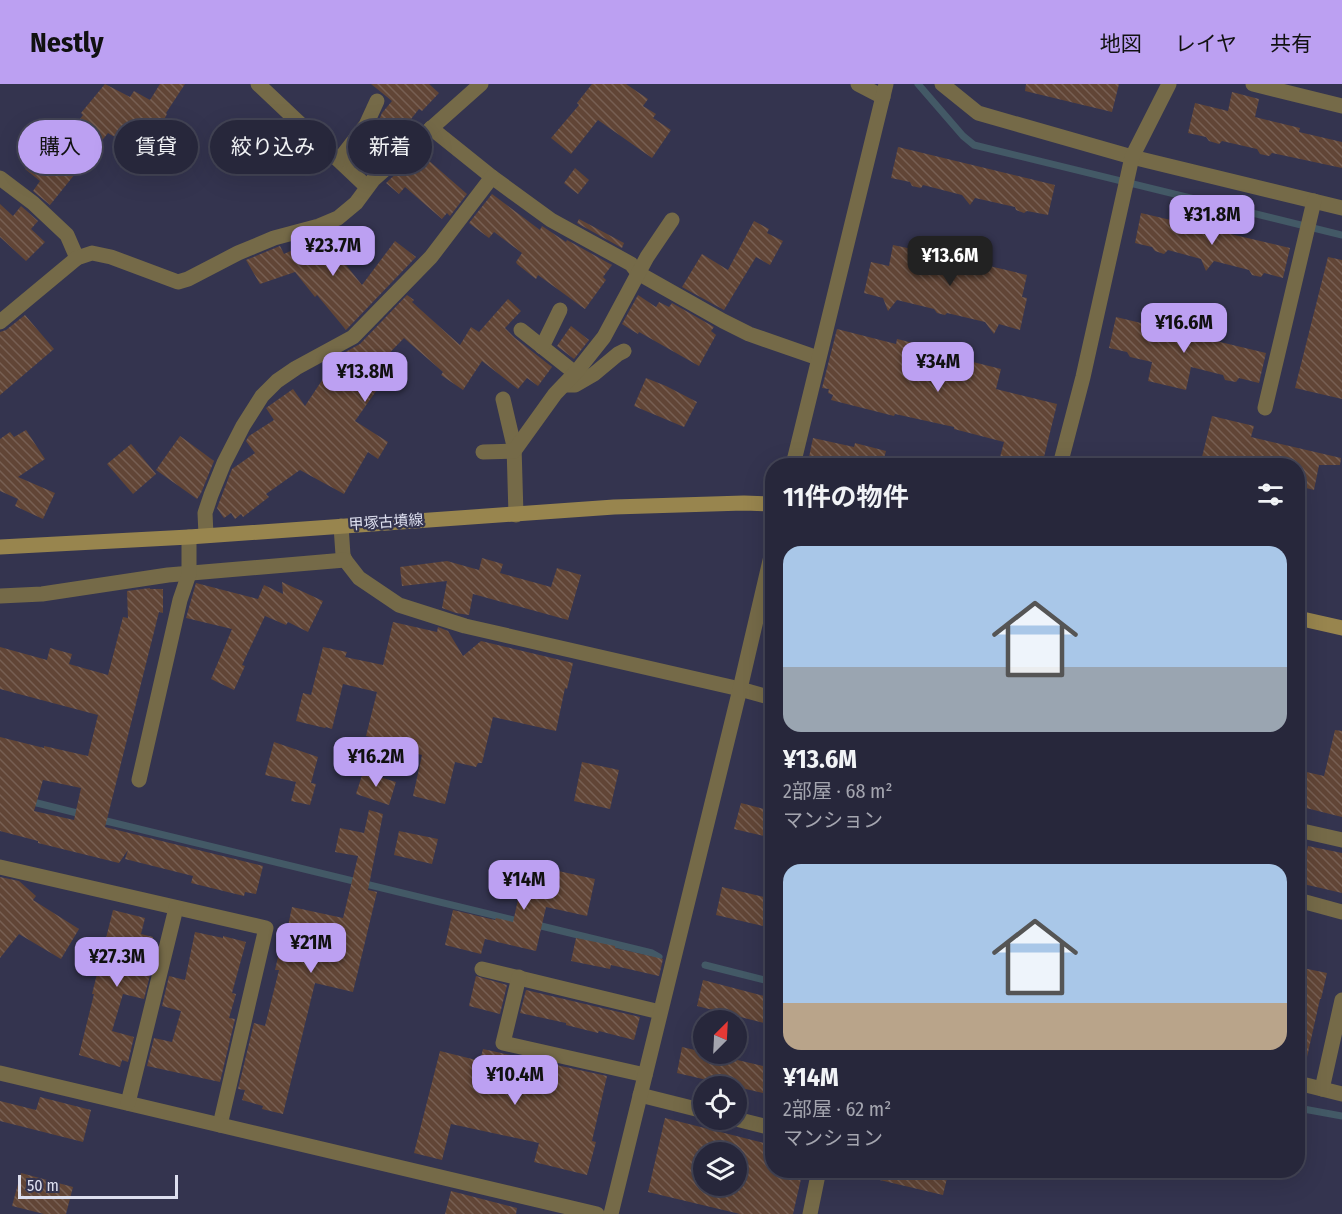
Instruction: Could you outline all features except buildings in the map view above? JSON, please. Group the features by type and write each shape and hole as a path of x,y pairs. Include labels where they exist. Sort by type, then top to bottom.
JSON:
{"main road":[{"name":"甲塚古墳線","path":"0,547 189,537 614,507 744,502 765,504"},
{"path":"1305,620 1342,628"}],"street":[{"path":"258,84 367,187"},
{"path":"795,458 885,90 858,84"},
{"path":"942,84 978,113 1132,157 1342,208"},
{"path":"1062,458 1083,377 1132,157 1169,84"},
{"path":"1252,84 1342,106"},
{"path":"432,127 472,87"},
{"path":"339,160 366,125 377,100"},
{"path":"432,129 551,220 631,264 638,273 749,334 818,358"},
{"path":"0,322 77,258 92,254 111,257 178,282 274,238 319,226 338,218 356,203 367,187 381,174"},
{"path":"206,535 205,513 211,495 243,426 262,396 277,381 296,368 353,337 431,257 492,177"},
{"path":"0,178 33,203 67,235 77,258"},
{"path":"1264,408 1314,201"},
{"path":"514,451 535,420 604,338 647,257 672,220"},
{"path":"542,347 560,310"},
{"path":"521,330 575,373"},
{"path":"564,385 574,385 594,374 624,351"},
{"path":"503,399 514,451 516,515"},
{"path":"483,452 514,451"},
{"path":"341,526 343,555 358,578 399,605 465,626 765,696"},
{"path":"139,780 180,600 189,574 189,537"},
{"path":"0,596 42,594 168,576 345,560"},
{"path":"610,1214 765,582"},
{"path":"1305,832 1342,840"},
{"path":"0,867 266,928 220,1125"},
{"path":"1305,902 1342,912"},
{"path":"128,1103 176,908"},
{"path":"482,969 660,1012"},
{"path":"519,977 503,1043 645,1075"},
{"path":"1322,1089 1342,1000"},
{"path":"0,1073 597,1214"},
{"path":"1305,1085 1342,1094"},
{"path":"640,1095 693,1108"},
{"path":"747,1122 765,1126"},
{"path":"810,1214 817,1178"}],"waterway":[{"path":"918,84 963,136 974,145 1342,235"},
{"path":"29,801 85,815"},
{"path":"98,819 522,922"},
{"path":"533,924 652,953 659,957"},
{"path":"705,965 765,980"},
{"path":"1305,1109 1342,1116"}]}
